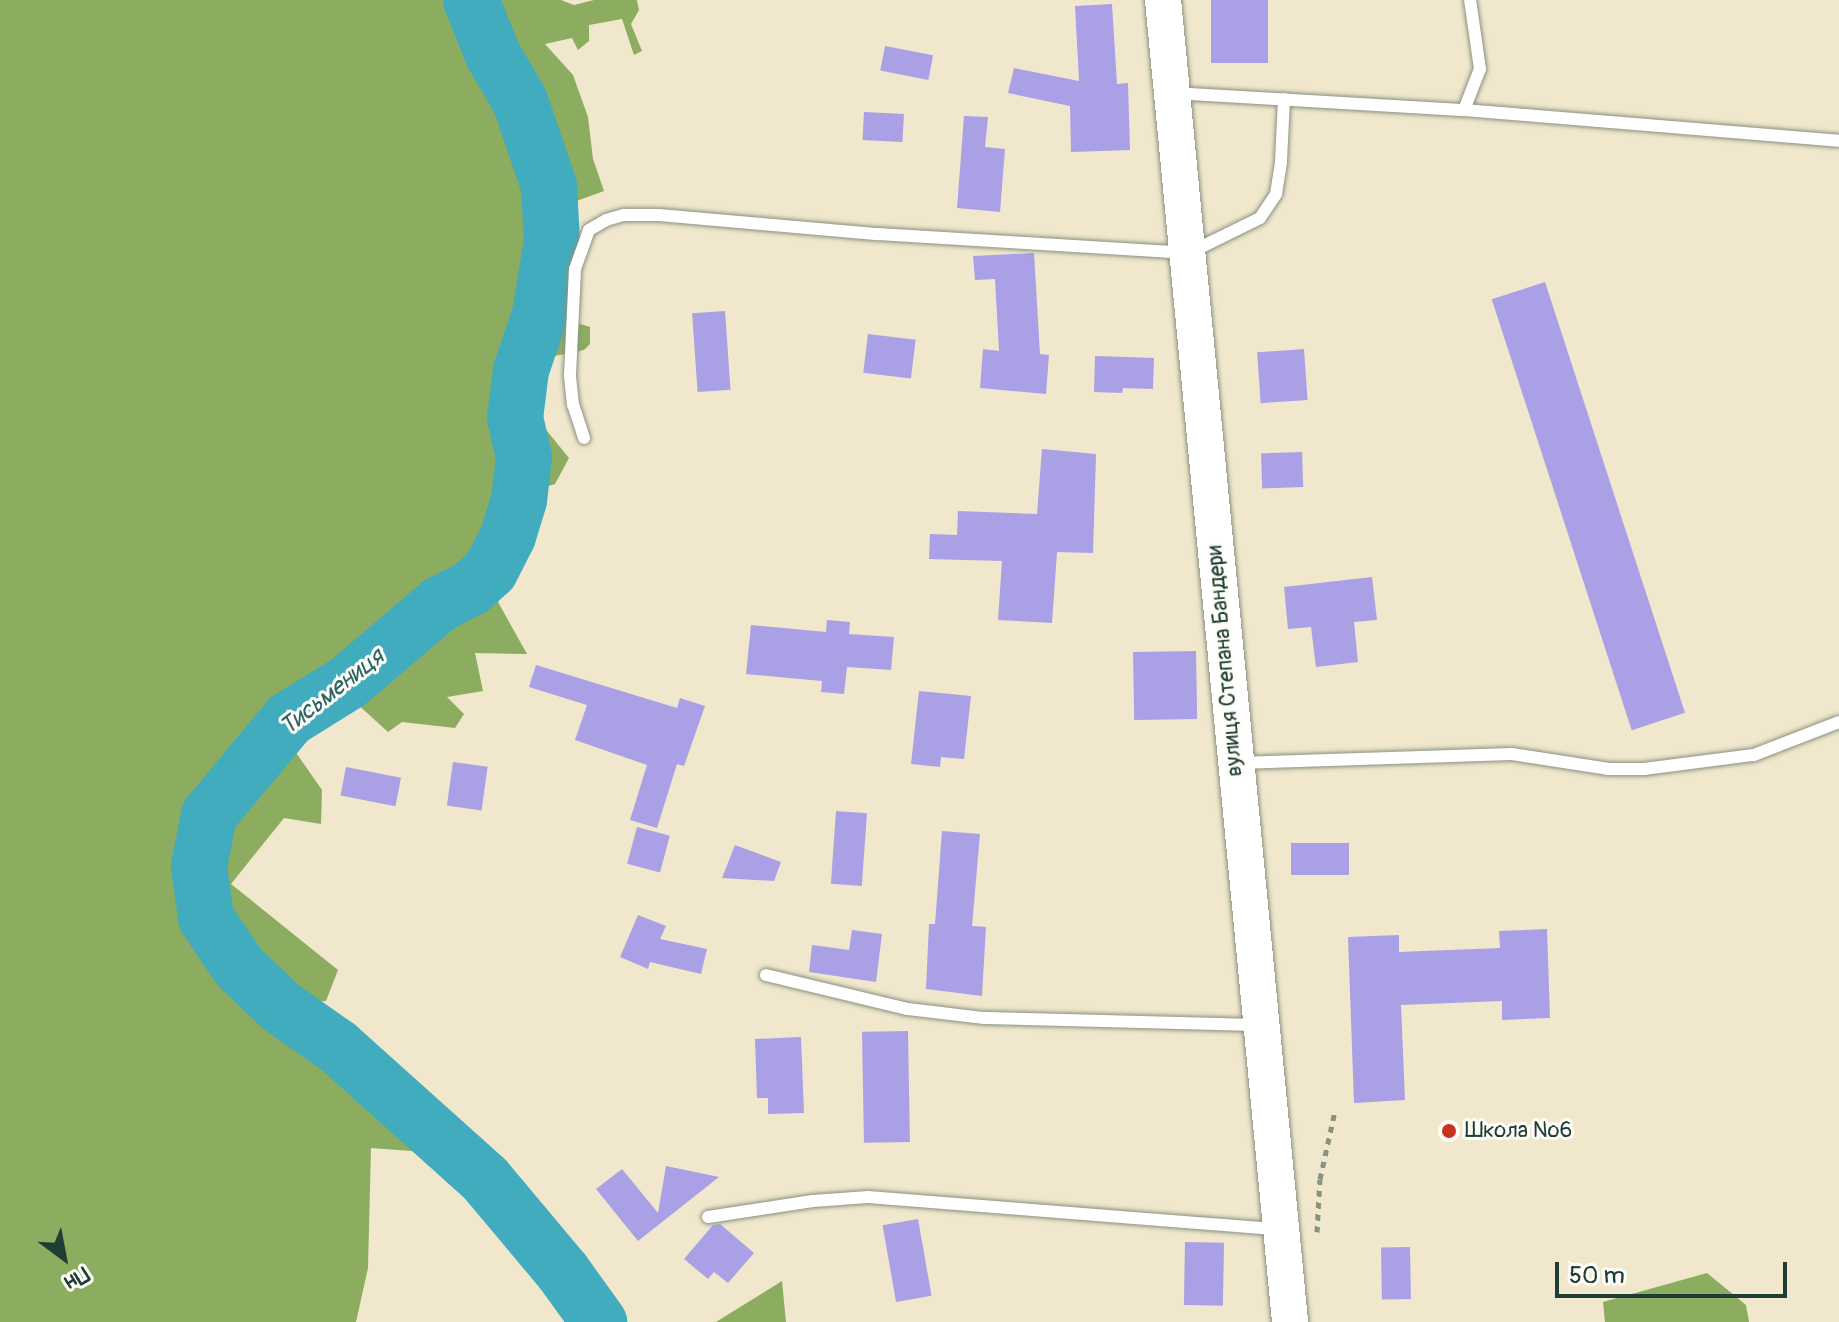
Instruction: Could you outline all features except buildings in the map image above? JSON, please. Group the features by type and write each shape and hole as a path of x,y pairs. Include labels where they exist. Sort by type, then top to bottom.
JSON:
{"main road":[{"name":"вулиця Степана Бандери","path":"1163,0 1290,1322"}],"lane":[{"path":"1464,110 1480,69 1470,0"},
{"path":"1172,93 1464,110 1839,141"},
{"path":"584,438 573,405 570,375 575,269 589,230 606,220 624,215 659,215 878,234 1189,253 1260,218 1276,194 1284,99"},
{"path":"1234,763 1512,754 1609,769 1644,769 1754,755 1839,722"},
{"path":"766,975 908,1009 984,1018 1260,1025"},
{"path":"708,1217 813,1201 868,1197 1280,1229"}],"path":[{"path":"1318,1245 1320,1179 1335,1111"}],"green space":[{"path":"0,0 561,0 574,5 594,0 637,0 639,10 631,24 642,51 634,55 622,19 589,25 589,41 578,50 572,38 545,44 573,75 588,117 593,159 604,191 530,218 532,277 561,318 590,327 590,344 584,350 545,358 508,383 569,458 555,484 503,500 537,537 498,602 527,654 475,653 483,691 447,697 464,714 455,728 402,722 388,732 354,701 290,744 322,790 321,824 284,818 231,884 338,970 326,1001 311,1002 221,909 195,918 215,953 269,1007 438,1153 371,1148 368,1268 356,1322 0,1322"},
{"path":"1707,1273 1746,1305 1749,1322 1605,1322 1603,1302"},
{"path":"782,1281 786,1322 716,1322"}],"waterway":[{"name":"Тисьмениця","path":"471,0 493,55 520,101 549,186 552,241 540,314 521,370 515,418 524,457 519,500 508,536 490,571 471,588 441,603 347,683 289,719 209,815 199,866 206,918 239,967 281,1007 338,1047 485,1179 563,1272 599,1322"}],"place":[{"name":"Школа №6","path":"1449,1131"}]}
